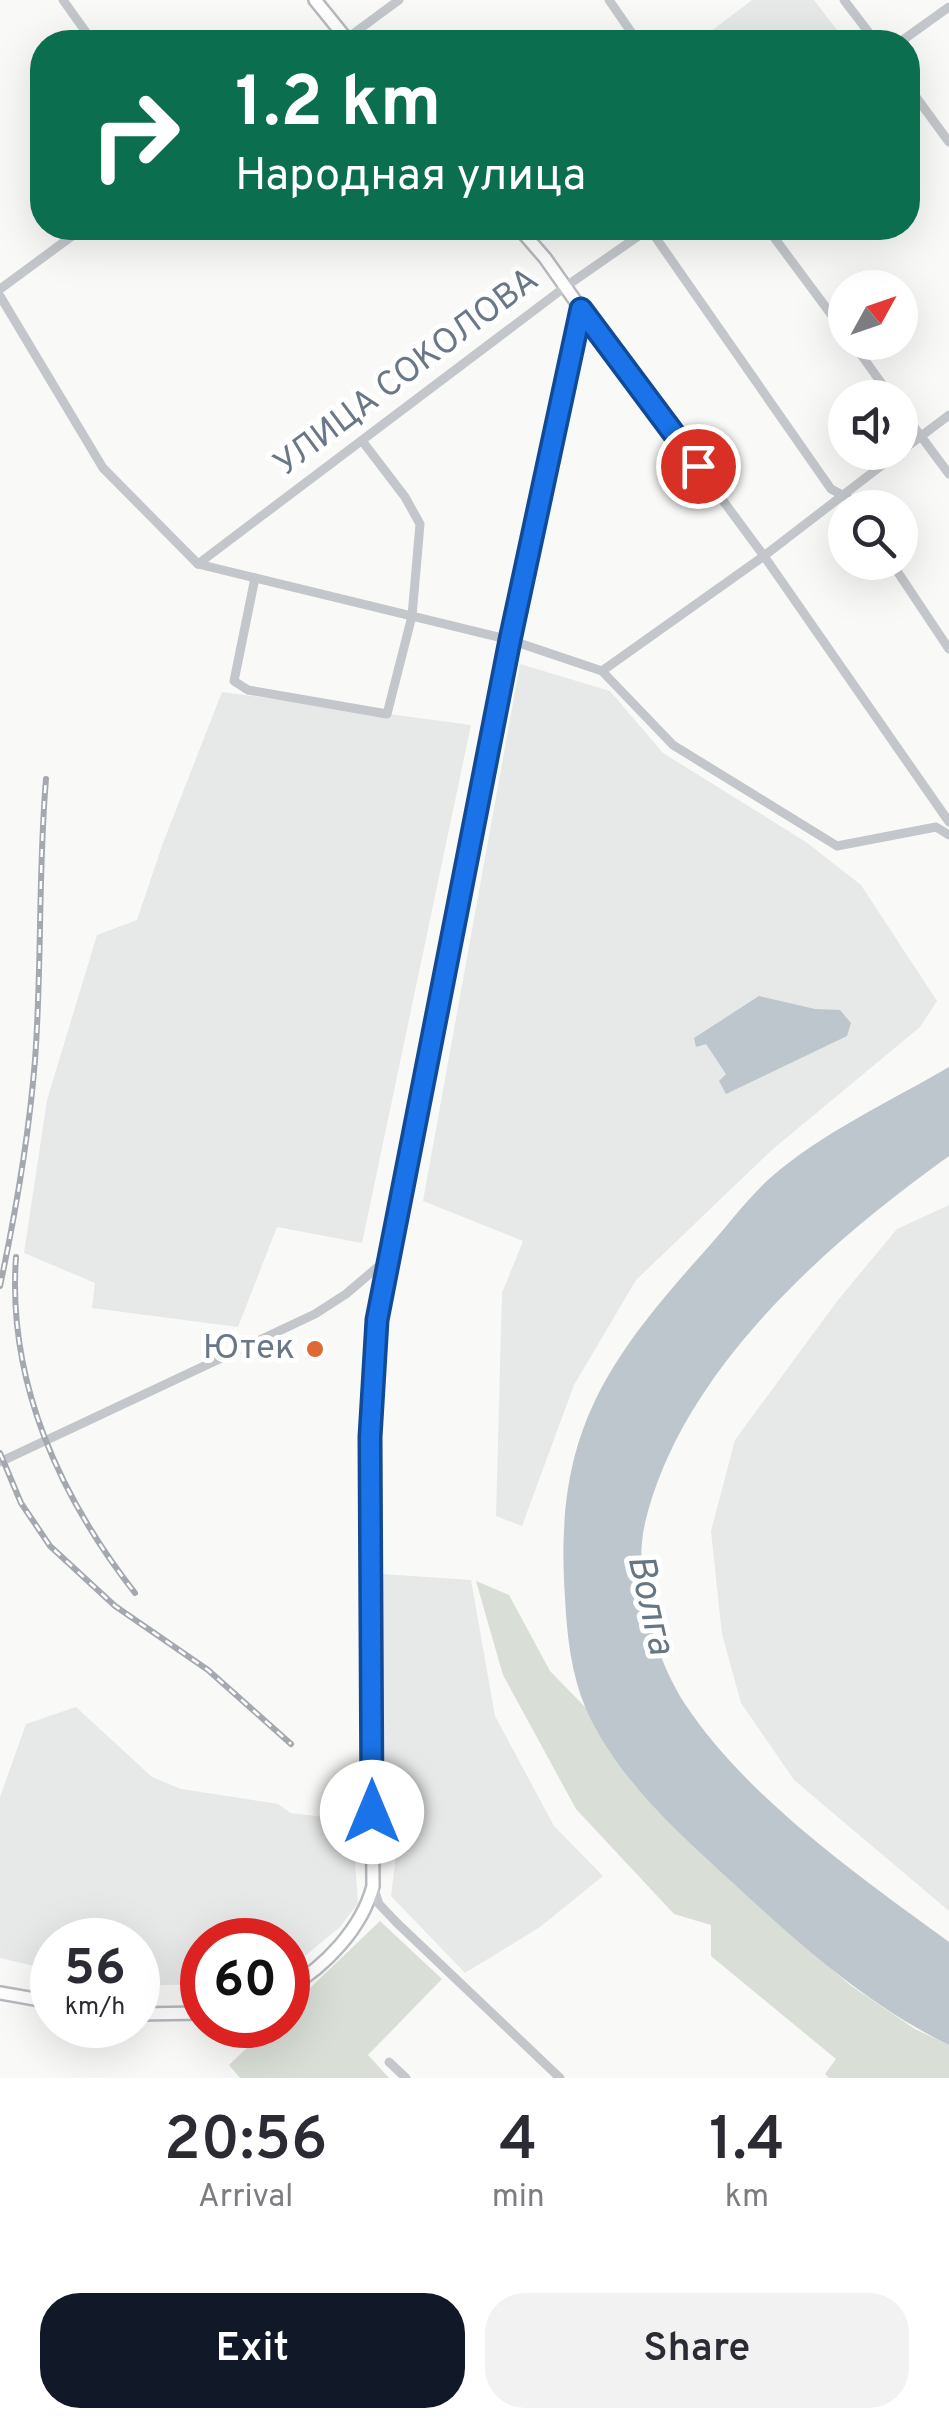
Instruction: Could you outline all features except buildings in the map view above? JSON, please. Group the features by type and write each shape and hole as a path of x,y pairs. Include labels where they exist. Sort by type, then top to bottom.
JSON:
{"main road":[{"path":"316,0 338,30"},
{"path":"310,1972 356,1928 373,1886 370,1437 377,1320 510,640 581,309 529,240"},
{"path":"0,1994 30,1999"}],"street":[{"path":"63,0 84,30"},
{"path":"360,30 399,0"},
{"path":"609,0 630,30"},
{"path":"844,0 867,30"},
{"path":"917,30 949,8"},
{"path":"920,102 949,142"},
{"path":"67,240 0,292 103,468 198,564 510,640 602,672 673,745 837,846 936,827 949,834"},
{"name":"УЛИЦА СОКОЛОВА","path":"198,564 633,240"},
{"path":"658,240 834,490"},
{"path":"776,240 828,310"},
{"path":"581,309 764,556 949,822"},
{"path":"920,436 949,415"},
{"path":"918,433 949,474"},
{"path":"254,578 234,681 248,690 387,714 412,616 420,524 405,497 363,442"},
{"path":"851,490 877,470"},
{"path":"602,672 828,507"},
{"path":"903,580 949,649"},
{"path":"0,1462 314,1314 346,1294 387,1259"},
{"path":"373,1886 379,1904 396,1922 560,2078"},
{"path":"389,2062 406,2078"}],"shaded area":[{"path":"752,0 814,0 837,30 713,30"},
{"path":"520,664 610,691 663,753 806,842 861,885 937,1001 920,1027 773,1149 636,1280 574,1385 522,1526 496,1516 502,1293 523,1241 423,1201"},
{"path":"222,692 471,725 362,1243 277,1227 238,1327 92,1308 95,1283 24,1253 47,1100 97,935 137,920"},
{"path":"759,996 815,1009 840,1010 851,1023 847,1036 726,1094 719,1081 726,1074 706,1044 696,1047 694,1038"},
{"path":"949,1067 949,1156 809,1270 725,1363 691,1414 663,1467 645,1523 641,1569 655,1641 674,1685 710,1738 806,1834 949,1942 949,2045 890,2011 808,1950 690,1844 631,1781 599,1734 577,1682 567,1626 564,1542 577,1449 592,1408 637,1332 667,1294 752,1196 789,1162"},
{"path":"949,1205 949,1911 794,1780 741,1703 722,1634 711,1531 735,1440 838,1300 897,1229"},
{"path":"382,1574 471,1580 495,1716 554,1826 603,1876 540,1927 465,1973 391,1896 396,1855 384,1778"},
{"path":"476,1581 509,1595 550,1671 586,1708 614,1756 655,1808 850,1985 915,2029 949,2045 949,2078 829,2078 825,2074 836,2059 711,1956 711,1925 674,1914 576,1809 503,1675"},
{"path":"76,1707 152,1777 181,1789 278,1804 291,1813 352,1817 358,1903 340,1927 310,1952 310,1918 180,1918 180,1985 160,1985 160,1918 30,1918 30,1965 0,1958 0,1797 26,1724"},
{"path":"380,1921 442,1979 368,2055 389,2078 240,2078 229,2065 247,2048 310,2048 310,1988"}],"railway":[{"path":"0,1286 32,1088 46,779"},
{"path":"16,1257 20,1349 44,1436 84,1518 135,1593"},
{"path":"0,1453 21,1503 50,1546 115,1606 208,1670 291,1744"}],"place":[{"name":"Ютек","path":"315,1349"}],"route":[{"path":"372,1812 370,1437 377,1320 510,640 581,309 698,466"}],"water label":[{"name":"Волга","path":"649,1605"}]}
